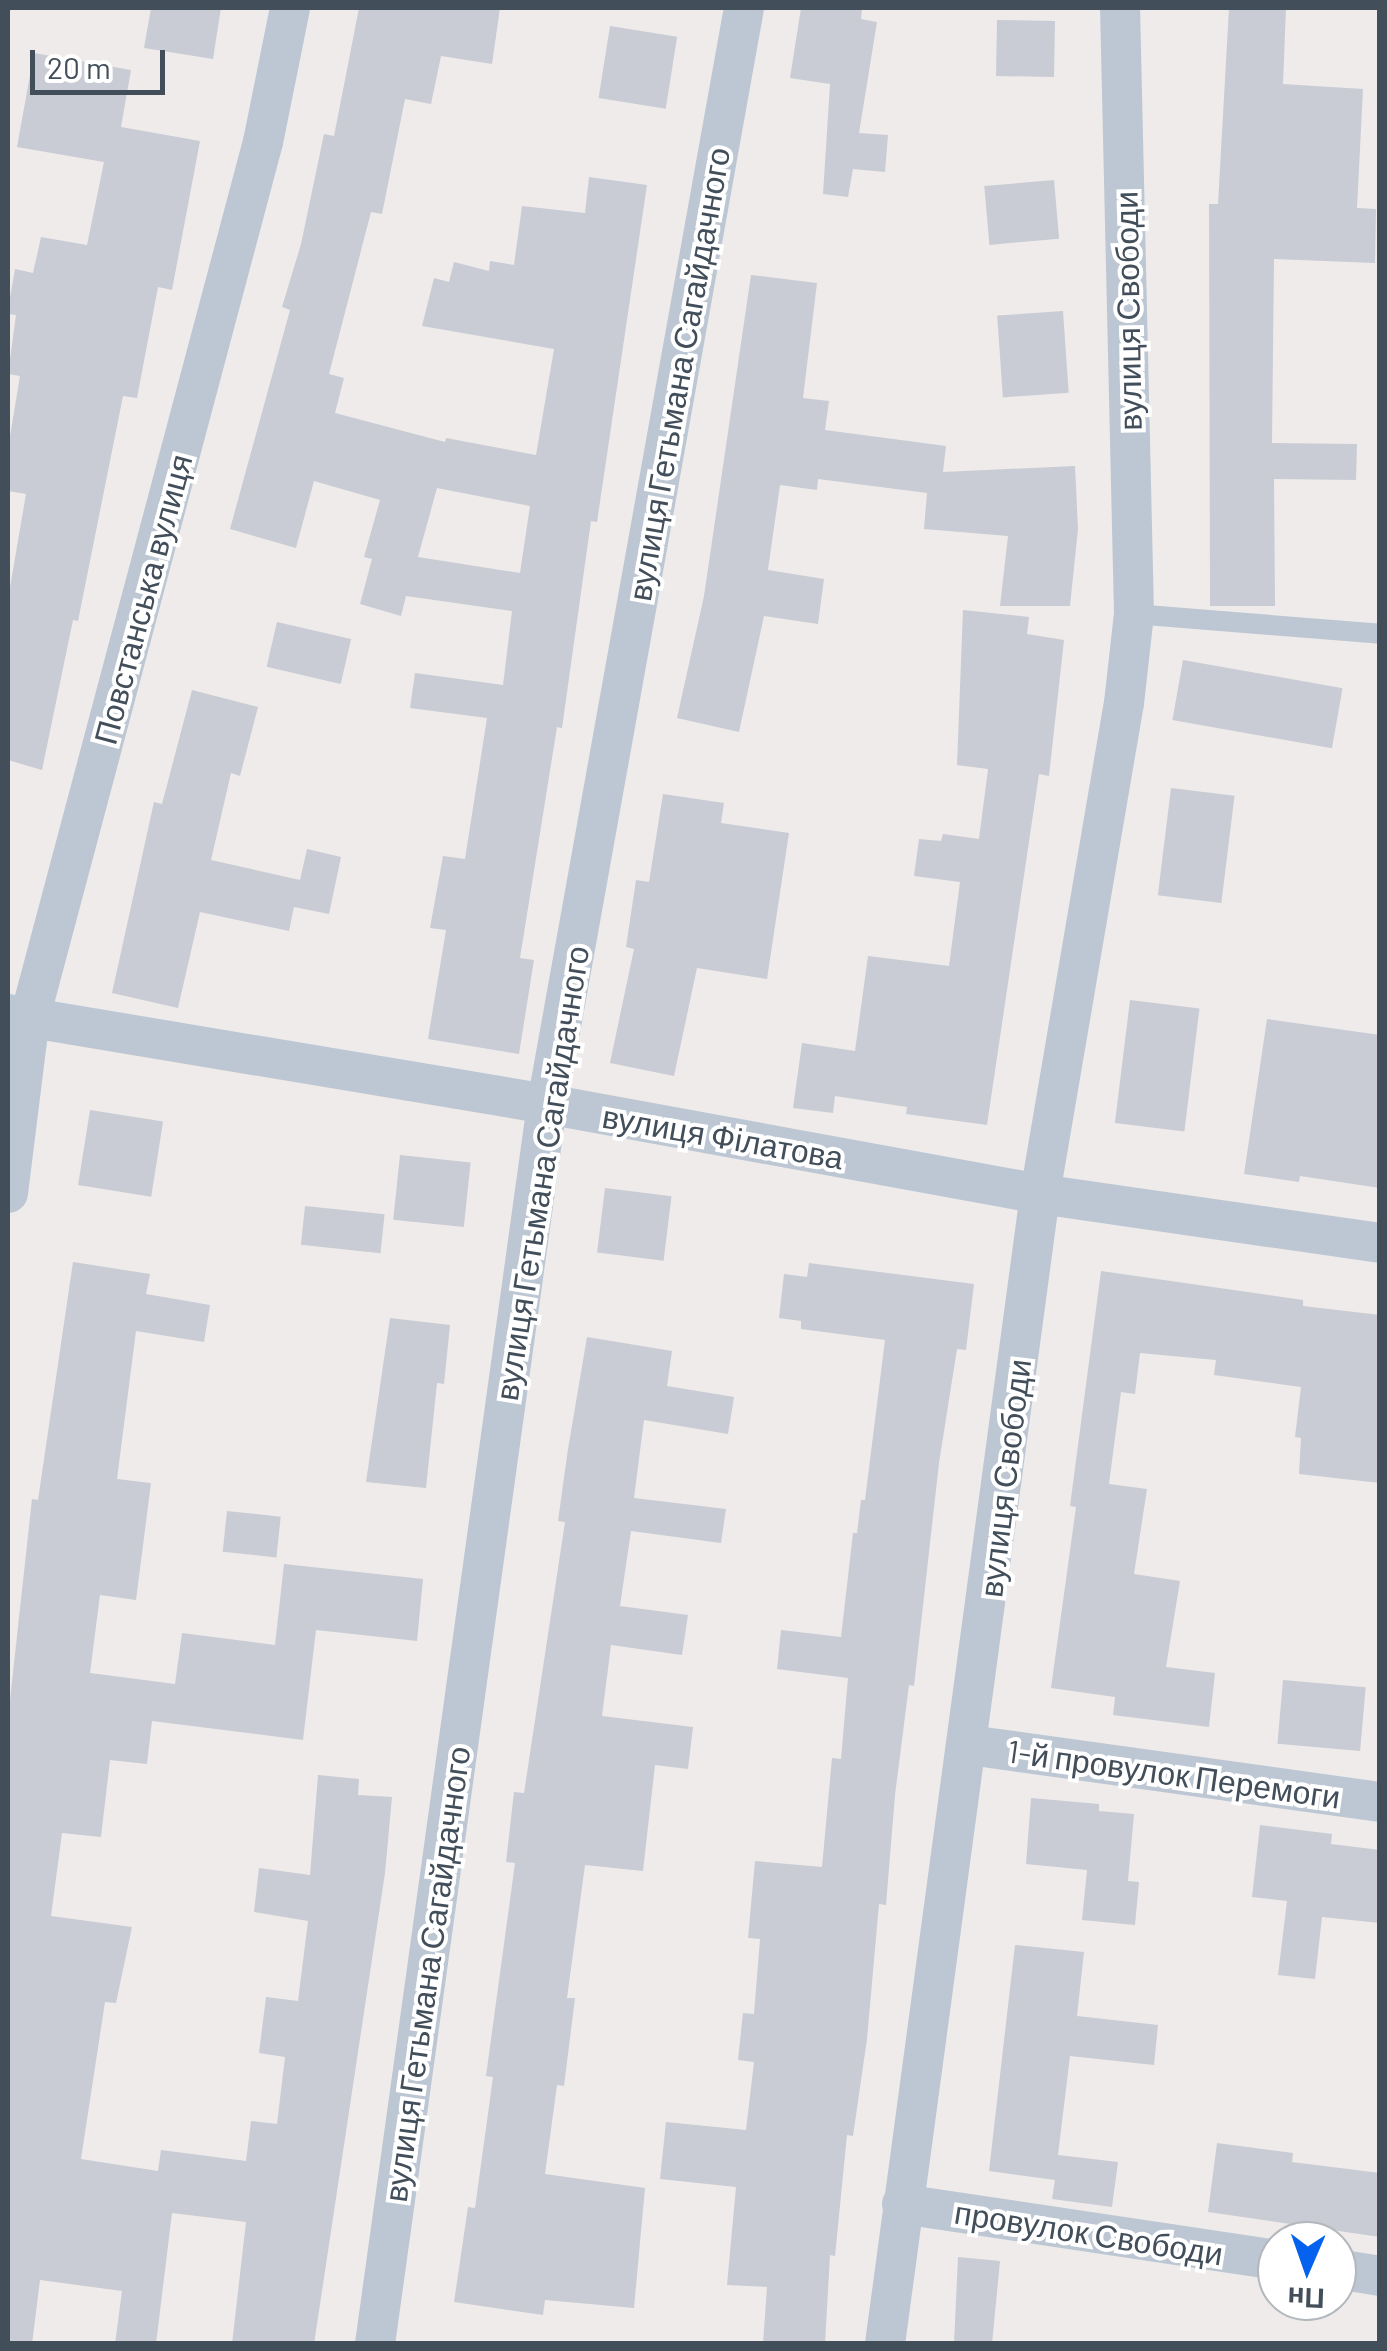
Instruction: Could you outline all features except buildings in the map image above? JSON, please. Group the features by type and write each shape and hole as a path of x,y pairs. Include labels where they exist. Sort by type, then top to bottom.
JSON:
{"street":[{"name":"Повстанська вулиця","path":"8,1193 19,1016 263,142 290,8"},
{"name":"вулиця Гетьмана Сагайдачного","path":"375,2344 547,1104 744,8"},
{"name":"вулиця Свободи","path":"885,2344 969,1745 1040,1194 1124,703 1134,614 1120,8"},
{"name":"вулиця Філатова","path":"19,1016 547,1104 1040,1194 1380,1243"},
{"name":"1-й провулок Перемоги","path":"969,1745 1380,1802"},
{"name":"провулок Свободи","path":"902,2204 1257,2257"}],"lane":[{"path":"1134,614 1380,634"}]}
